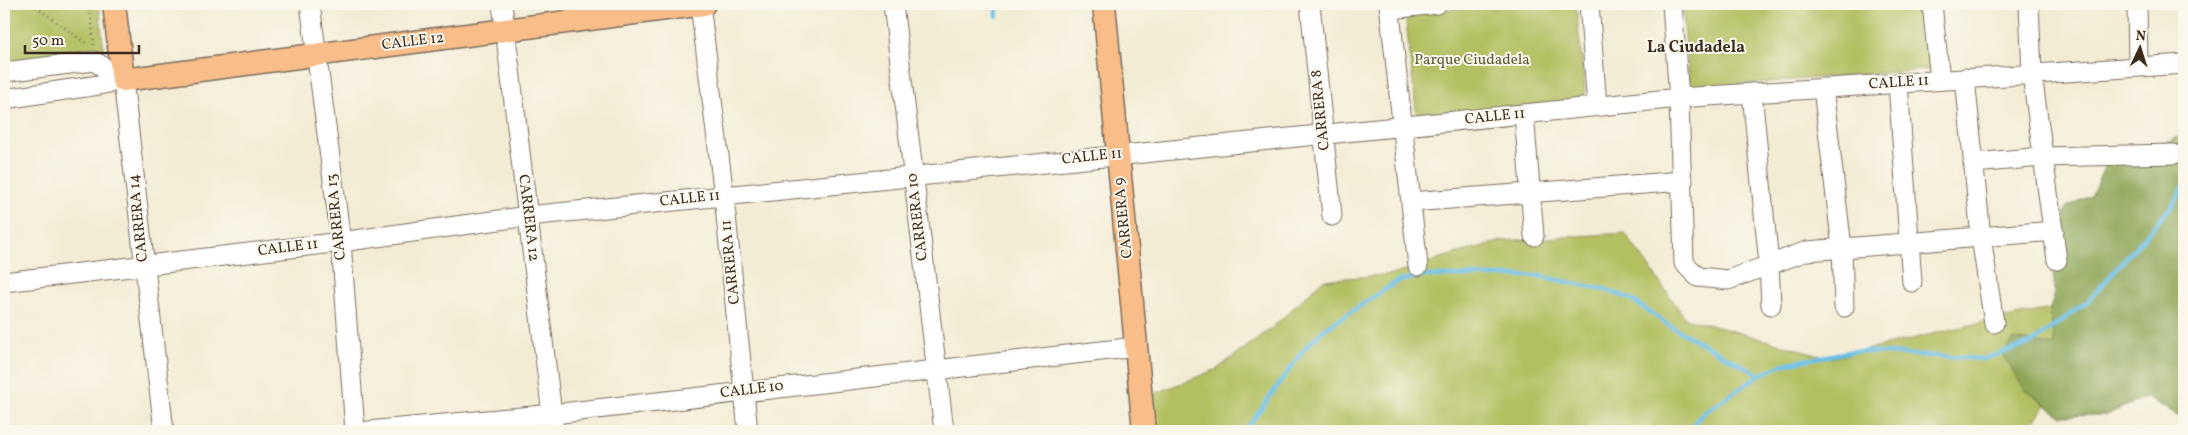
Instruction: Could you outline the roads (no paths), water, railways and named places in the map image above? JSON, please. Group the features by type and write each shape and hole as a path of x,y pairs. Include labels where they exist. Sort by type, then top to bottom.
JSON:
{"main road":[{"name":"CARRERA 14","path":"114,4 123,80"},
{"name":"CALLE 12","path":"123,80 704,4"},
{"name":"CARRERA 9","path":"1104,4 1144,431"}],"street":[{"name":"CARRERA 13","path":"310,4 341,242 355,431"},
{"name":"CARRERA 12","path":"502,4 554,423"},
{"name":"CARRERA 11","path":"700,4 724,196 748,431"},
{"name":"CARRERA 10","path":"893,4 944,431"},
{"name":"CARRERA 8","path":"1310,4 1332,216"},
{"path":"1418,266 1390,7 1437,4"},
{"path":"1589,4 1597,106"},
{"path":"1672,4 1683,181 1684,263 1698,277 1728,280 1807,251 2054,231"},
{"path":"1932,4 1940,80"},
{"path":"2029,4 2032,74 2057,260"},
{"path":"2137,4 2138,66"},
{"path":"4,72 94,61 123,80"},
{"name":"CALLE 11","path":"4,282 341,242 528,216 1597,106 1679,98 2184,64"},
{"path":"1965,78 1981,237 1994,322"},
{"name":"CALLE 12","path":"4,99 123,80"},
{"name":"CARRERA 14","path":"123,80 164,431"},
{"path":"1898,83 1912,282"},
{"path":"1823,88 1842,248 1844,307"},
{"path":"1752,93 1772,305"},
{"path":"1524,114 1534,236"},
{"path":"1973,163 2042,157 2174,154"},
{"path":"1411,202 1683,181"},
{"name":"CALLE 10","path":"368,431 554,423 744,391 1136,347"}],"waterway":[{"path":"996,4 997,16"},
{"path":"1688,431 1703,413 1760,375 1784,364 1853,351 1983,359 2032,343 2088,301 2172,206 2184,186"},
{"path":"1245,431 1305,348 1322,331 1398,281 1422,276 1539,276 1607,290 1631,299 1668,325 1760,375"}],"district":[{"name":"La Ciudadela","path":"1696,48"}],"park label":[{"name":"Parque Ciudadela","path":"1472,60"}]}
